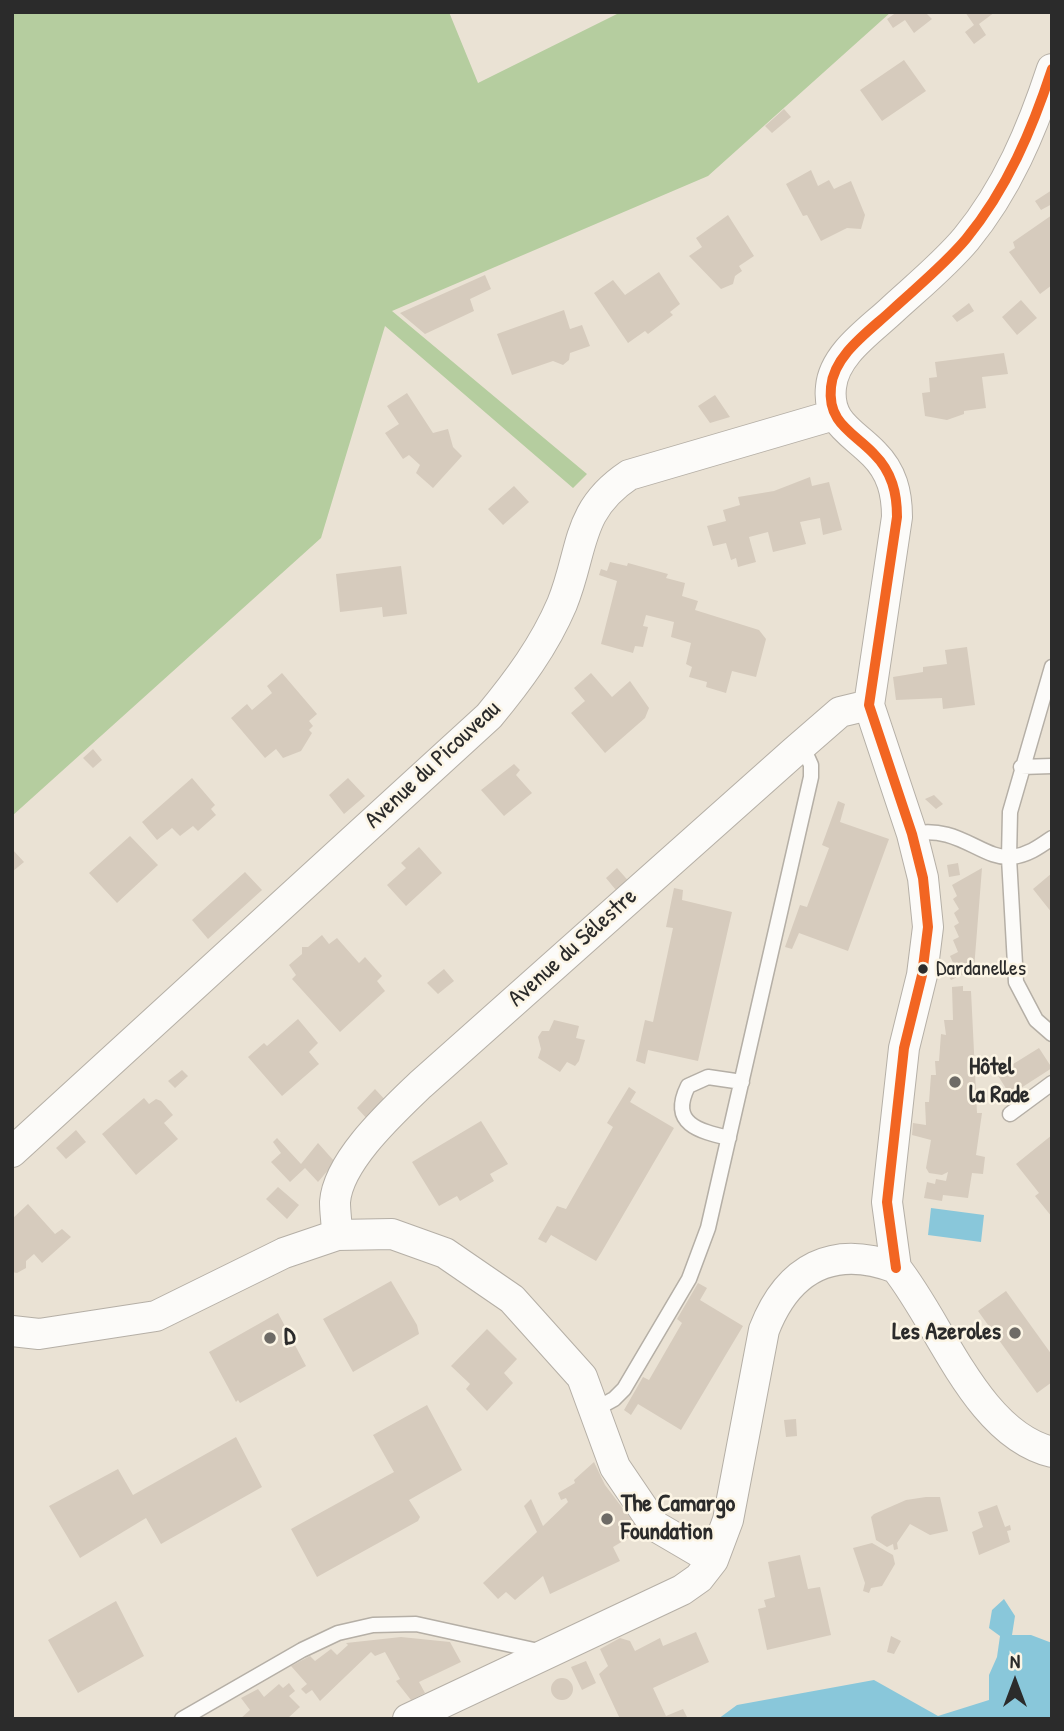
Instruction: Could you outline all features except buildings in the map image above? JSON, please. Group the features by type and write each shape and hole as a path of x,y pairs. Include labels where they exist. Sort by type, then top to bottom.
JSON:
{"street":[{"path":"1050,77 1028,133 989,209 964,242 845,354 831,384 834,415 840,426 873,452 885,467 897,500 897,517 869,705 912,834 923,878 928,927 922,975 904,1048 887,1202 896,1268 982,1400 1005,1429 1040,1449 1052,1452"},
{"name":"Avenue du Picouveau","path":"12,1152 489,716 523,675 545,640 563,603 586,522 604,494 629,475 834,415"},
{"name":"Avenue du Sélestre","path":"337,1235 335,1199 351,1163 368,1136 420,1085 840,712 869,705"},
{"path":"408,1719 682,1590 699,1578 713,1560 728,1520 764,1330 774,1304 800,1276 836,1258 870,1234 887,1202"},
{"path":"12,1331 39,1334 156,1316 284,1253 337,1235 392,1234 445,1253 512,1299 582,1377 615,1467 655,1526 713,1560"},
{"path":"836,1258 859,1257 896,1268"}],"lane":[{"path":"1052,667 1010,812 1009,858 1016,982 1035,1020 1052,1034"},
{"path":"594,1410 614,1399 624,1389 689,1279 708,1228 811,777 811,765 802,745"},
{"path":"1021,767 1052,766"},
{"path":"912,834 944,832 1009,858 1031,852 1052,838"},
{"path":"729,1138 692,1127 684,1118 683,1096 688,1086 708,1077 741,1082"},
{"path":"1010,1114 1052,1083"},
{"path":"182,1719 302,1650 338,1633 373,1625 416,1623 546,1653"}],"green space":[{"path":"12,12 449,12 478,83 621,12 891,12 708,176 392,311 587,474 573,488 385,326 321,538 12,816"}],"water":[{"path":"931,1208 984,1215 981,1242 928,1235"},
{"path":"1004,1599 1015,1616 1012,1635 1031,1635 1052,1643 1052,1719 718,1719 737,1705 874,1680 938,1716 989,1700 989,1675 997,1657 1000,1636 989,1628 992,1610"}],"transit line":[{"path":"896,1268 887,1202 904,1048 922,975 928,927 923,878 912,834 869,705 897,517 896,500 889,476 880,461 837,418 833,410 831,387 846,353 931,275 981,220 1017,158 1052,69"}],"place":[{"name":"Dardanelles","path":"923,969"},
{"name":"Hôtel la Rade","path":"955,1082"},
{"name":"Les Azeroles","path":"1015,1333"},
{"name":"D","path":"270,1338"},
{"name":"The Camargo Foundation","path":"607,1519"}]}
